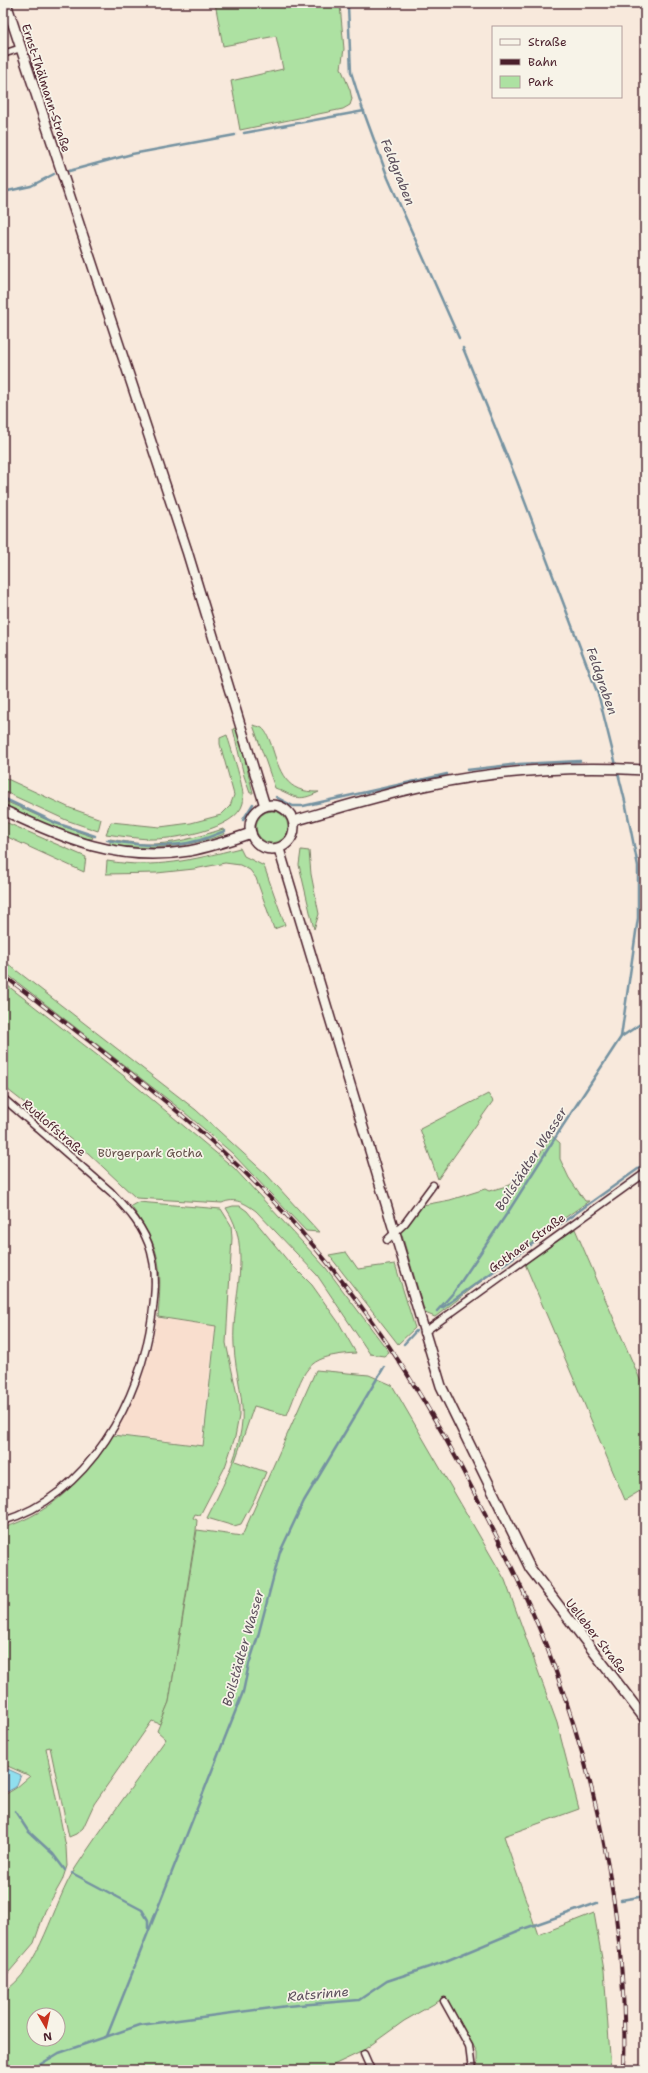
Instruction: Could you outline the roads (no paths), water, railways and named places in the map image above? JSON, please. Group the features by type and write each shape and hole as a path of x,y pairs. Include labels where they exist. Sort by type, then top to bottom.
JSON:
{"street":[{"name":"Ernst-Thälmann-Straße","path":"6,3 187,551 265,806"},
{"path":"3,54 21,48"},
{"path":"294,820 364,800 458,779 543,770 606,768 645,770"},
{"path":"276,805 282,807 291,814 294,820 295,829 292,838 279,849 262,847 255,841 251,833 250,823 252,817 265,806 276,805"},
{"path":"3,810 75,841 115,852 132,854 153,855 190,851 251,833"},
{"name":"Uelleber Straße","path":"279,849 390,1236 441,1386 530,1568 645,1718"},
{"name":"Rudloffstraße","path":"3,1098 102,1184 135,1219 148,1242 153,1261 155,1286 146,1350 127,1402 110,1432 84,1466 58,1492 38,1507 3,1521"},
{"name":"Gothaer Straße","path":"423,1333 645,1174"},
{"path":"390,1236 405,1223 433,1185"},
{"path":"444,2002 469,2046 472,2070"},
{"path":"364,2054 371,2070"}],"water":[{"path":"3,1767 21,1775 16,1787 3,1794"}],"waterway":[{"name":"Feldgraben","path":"348,6 351,72 362,107 388,178 459,338"},
{"path":"244,133 364,111"},
{"path":"69,171 132,154 235,135"},
{"path":"3,192 31,186 54,174"},
{"name":"Feldgraben","path":"463,348 517,481 599,697 625,801 638,866 638,918 621,1037"},
{"path":"467,770 519,764 580,761"},
{"path":"276,797 293,806 303,806 447,774"},
{"path":"3,798 56,823 95,836"},
{"path":"243,820 253,804"},
{"path":"107,840 140,845 163,846 200,840 225,831"},
{"name":"Boilstädter Wasser","path":"437,1311 454,1292 508,1212 621,1037 645,1021"},
{"path":"442,1308 645,1164"},
{"name":"Boilstädter Wasser","path":"404,1344 416,1331"},
{"name":"Boilstädter Wasser","path":"134,1968 243,1692 249,1664 258,1636 280,1552 304,1501 384,1367"},
{"path":"15,1811 28,1831 53,1854 65,1870"},
{"path":"72,1873 142,1910 148,1920 148,1928"},
{"name":"Ratsrinne","path":"621,1900 645,1896"},
{"name":"Ratsrinne","path":"31,2070 59,2053 140,2025 287,2006 359,2000 387,1981 441,1963 520,1930 597,1903"},
{"name":"Boilstädter Wasser","path":"107,2036 133,1971"}],"railway":[{"path":"3,975 152,1090 223,1151 257,1184 289,1218 343,1282 392,1350 436,1422 487,1517 528,1603 555,1669 586,1766 608,1866 616,1917 624,2019 624,2070"}],"park label":[{"name":"Bürgerpark Gotha","path":"150,1153"}]}
